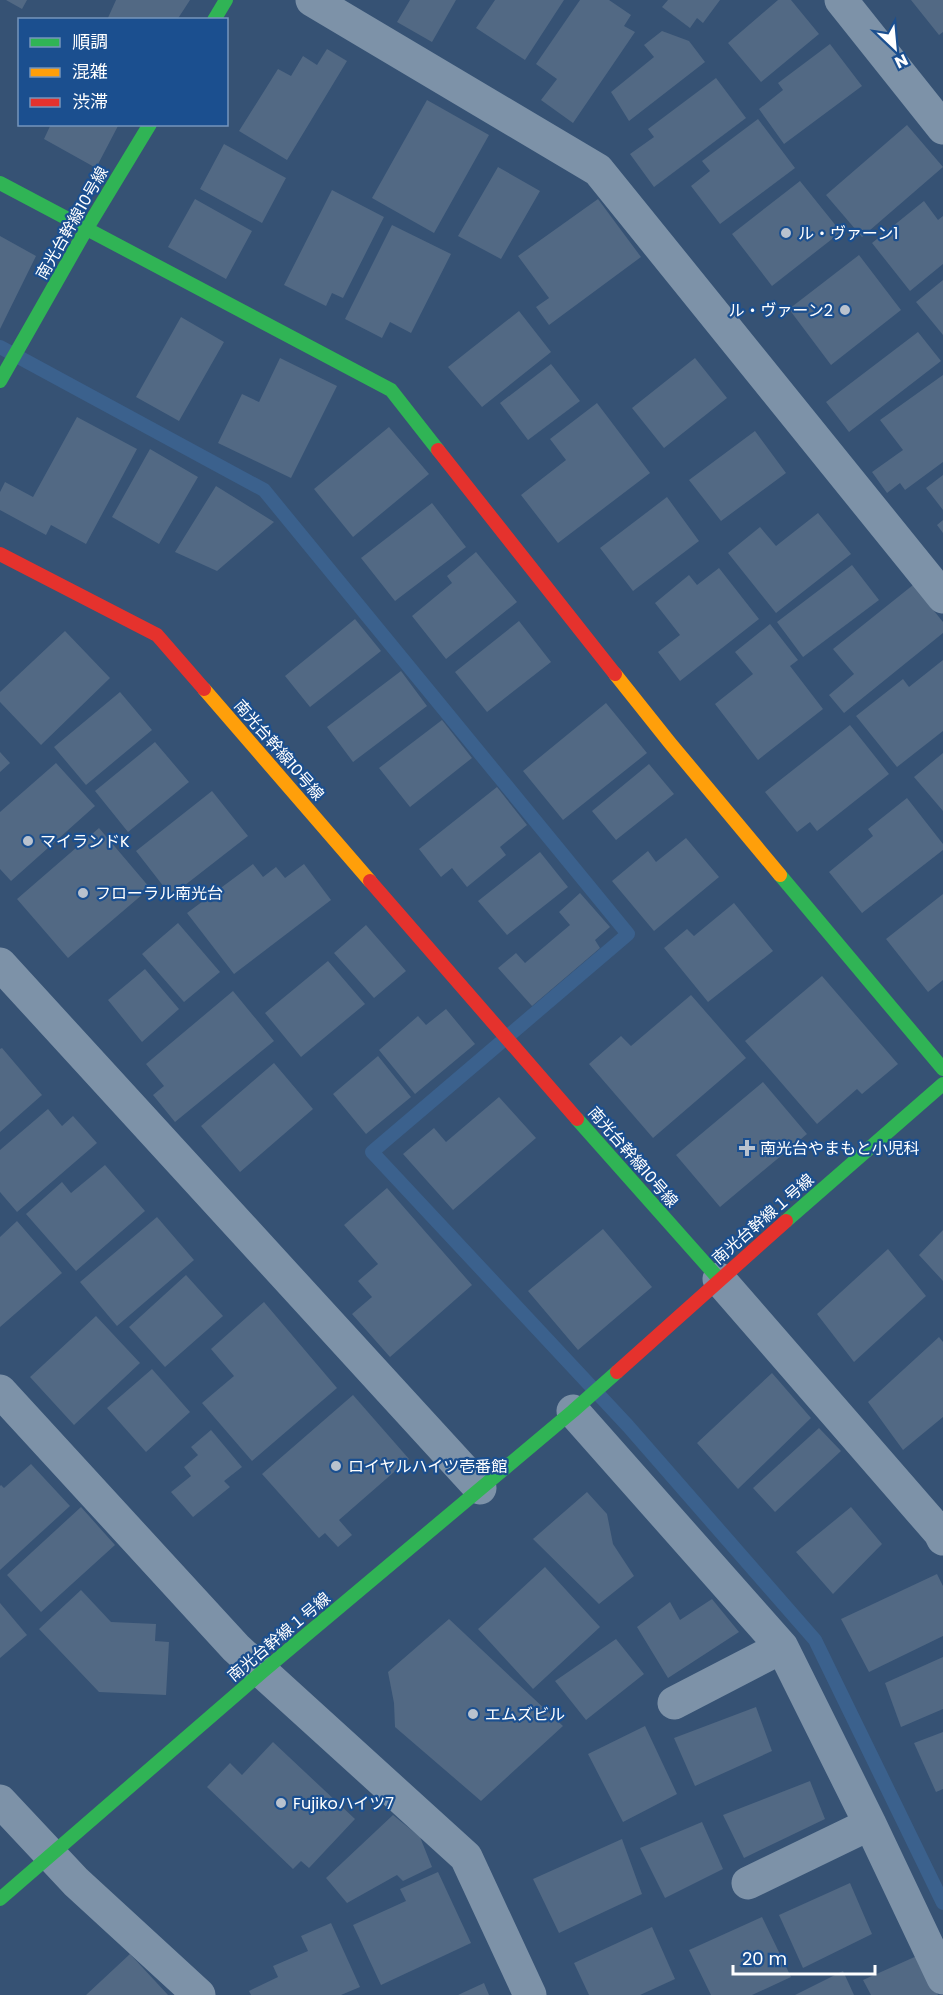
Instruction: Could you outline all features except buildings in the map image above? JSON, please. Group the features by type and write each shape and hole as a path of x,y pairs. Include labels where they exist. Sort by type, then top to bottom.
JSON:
{"street":[{"path":"215,18 226,0"},
{"path":"312,0 598,170 943,597"},
{"path":"841,0 943,128"},
{"name":"南光台幹線10号線","path":"3,376 87,228 149,126"},
{"path":"0,183 391,390 670,743 943,1069"},
{"name":"南光台幹線10号線","path":"0,554 157,635 522,1056 719,1279"},
{"path":"0,964 480,1488"},
{"name":"南光台幹線１号線","path":"0,1899 262,1672 577,1406 943,1084"},
{"path":"719,1279 943,1539"},
{"path":"0,1391 236,1648 466,1857 530,1995"},
{"path":"577,1406 782,1647 943,1978"},
{"path":"674,1703 782,1647"},
{"path":"0,1801 76,1882 199,1995"},
{"path":"748,1883 870,1824"}],"waterway":[{"path":"0,347 264,490 628,934 372,1152 628,1426 815,1640 943,1903"}],"traffic: fast":[{"path":"215,18 226,0"},
{"path":"0,381 87,228 149,126"},
{"path":"0,183 391,390 438,450"},
{"path":"780,875 943,1069"},
{"path":"786,1221 943,1084"},
{"path":"577,1119 719,1279"},
{"path":"0,1899 262,1672 617,1372"}],"traffic: slow":[{"path":"615,674 780,875"},
{"path":"204,689 370,881"}],"traffic: jam":[{"path":"438,450 615,674"},
{"path":"0,554 157,635 204,689"},
{"path":"370,881 577,1119"},
{"path":"617,1372 786,1221"}],"place":[{"name":"ル・ヴァーン1","path":"786,233"},
{"name":"ル・ヴァーン2","path":"845,310"},
{"name":"マイランドK","path":"28,841"},
{"name":"フローラル南光台","path":"83,893"},
{"name":"南光台やまもと小児科","path":"747,1148"},
{"name":"ロイヤルハイツ壱番館","path":"336,1466"},
{"name":"エムズビル","path":"473,1714"},
{"name":"Fujikoハイツ7","path":"281,1803"}]}
